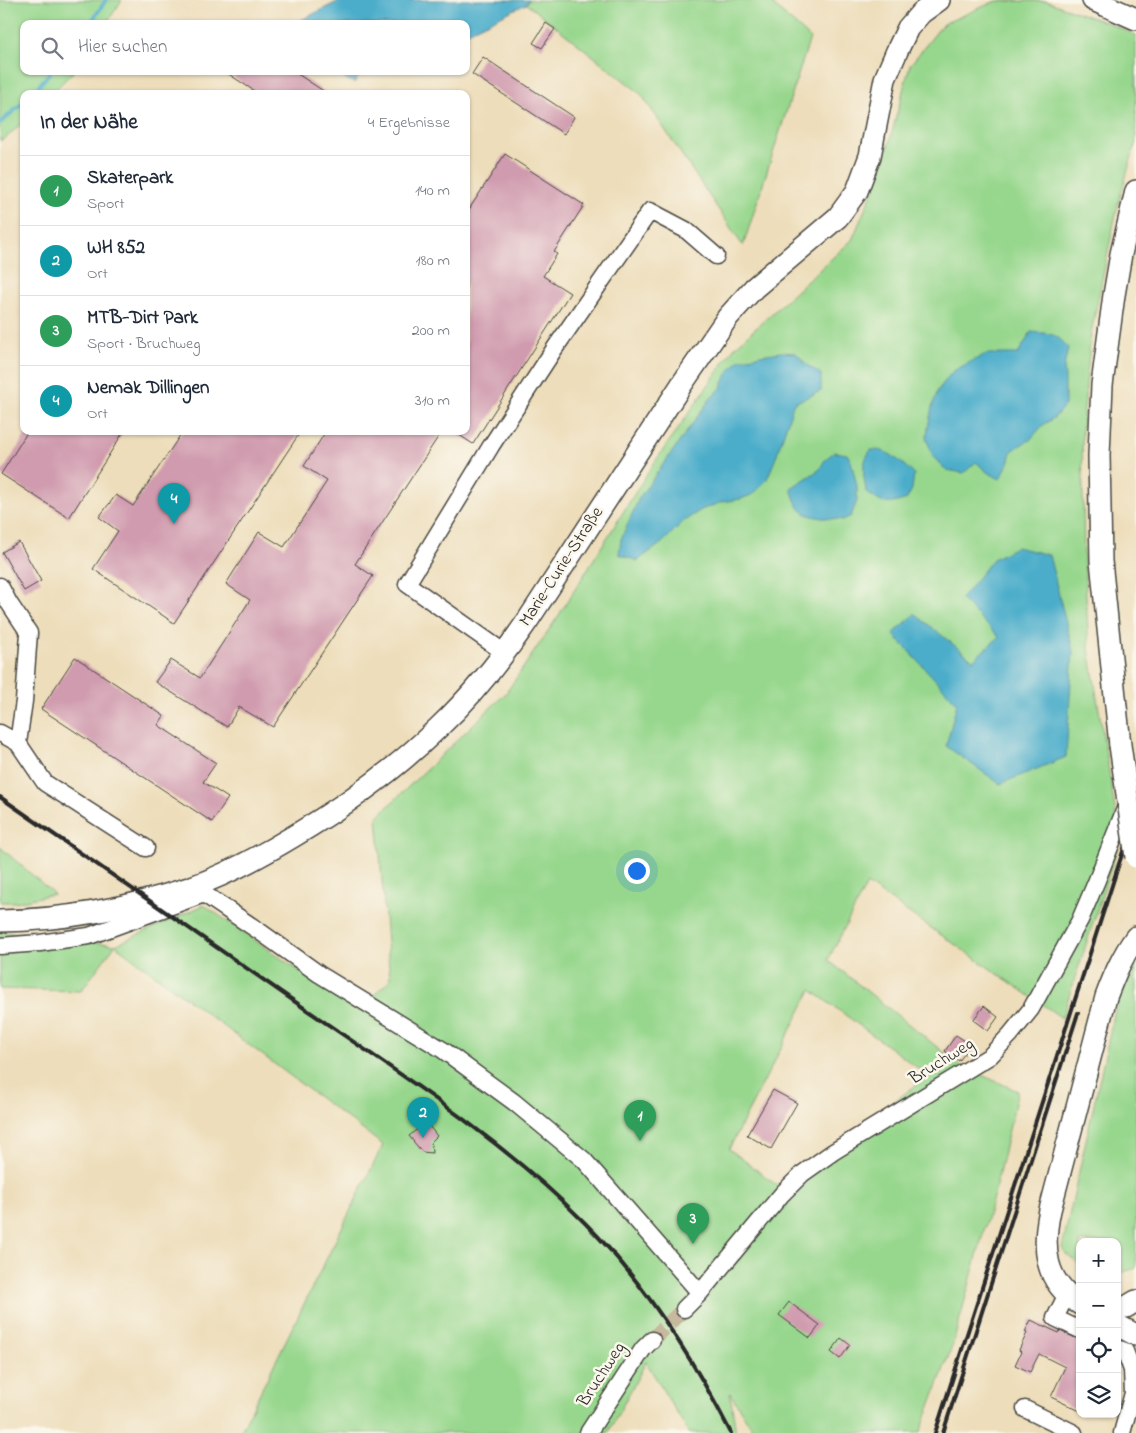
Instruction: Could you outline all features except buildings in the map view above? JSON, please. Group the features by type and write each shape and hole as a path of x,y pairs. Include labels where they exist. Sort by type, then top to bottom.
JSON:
{"main road":[{"name":"Marie-Curie-Straße","path":"0,921 33,920 81,914 131,904 190,887 230,870 268,852 360,793 440,727 471,695 505,653 728,317 754,288 838,217 857,191 870,156 885,79 897,51 908,28 921,13 939,0"},
{"path":"1098,2 1136,7"},
{"path":"1098,2 1136,19"},
{"path":"1136,191 1121,254 1114,294 1102,385 1099,454 1101,561 1120,745 1136,858"},
{"path":"1076,1301 1056,1282 1049,1266 1046,1230 1106,997 1116,970 1136,937"},
{"path":"1121,1307 1126,1307 1136,1301"},
{"path":"1121,1326 1136,1335"}],"street":[{"path":"505,653 407,584 486,454 555,348 650,211 686,230 716,256"},
{"path":"0,586 29,634 24,701 18,744"},
{"path":"0,733 18,744 45,783 146,848"},
{"name":"Bruchweg","path":"684,1309 700,1293 782,1194 802,1174 833,1152 990,1056 1010,1035 1031,1009 1080,920 1136,781"},
{"path":"0,946 89,936 204,894 319,974 443,1050 514,1102 584,1160 700,1293"},
{"path":"1076,1301 1055,1318 1076,1328"},
{"name":"Bruchweg","path":"588,1433 643,1349 652,1340"},
{"path":"1121,1350 1125,1351 1132,1370 1133,1393 1122,1433"},
{"path":"1024,1409 1074,1433"}],"green space":[{"path":"0,0 122,0 109,20 20,20 20,75 70,75 55,90 20,90 20,125 0,141"},
{"path":"529,0 768,0 810,38 743,246 641,94 526,4"},
{"path":"996,1 1046,1 1136,35 1136,142 1118,204 1091,333 1082,430 1084,561 1089,648 1120,840 1062,1018 867,884 828,960 961,1066 1018,1091 995,1190 953,1344 920,1433 755,1433 730,1393 736,1433 689,1433 646,1362 608,1433 240,1433 383,1145 115,945 204,905 357,1011 390,980 377,817 506,693 559,615 650,469 734,348 852,240 882,169 910,65 943,24","holes":["811,990 929,1076 778,1186 729,1149"]},
{"path":"0,847 54,894 16,902 0,902"},
{"path":"0,932 36,934 115,945 81,991 0,989"},
{"path":"1136,957 1136,1268 1121,1273 1121,1238 1076,1238 1076,1262 1062,1248 1117,1001 1131,962"}],"water":[{"path":"341,0 529,0 526,4 470,31 470,20 301,20"},
{"path":"337,75 360,75 354,83"},
{"path":"1031,332 1056,336 1068,348 1064,367 1065,405 1030,440 1011,452 1008,464 1000,479 987,472 976,462 964,473 946,470 934,458 926,438 932,407 938,390 953,371 986,354 1018,354"},
{"path":"781,352 796,353 807,365 821,374 821,391 794,403 767,479 754,494 741,499 722,502 701,510 684,521 662,543 637,561 619,554 621,539 639,498 710,399 721,388 727,374 739,360"},
{"path":"871,450 878,450 889,454 914,474 912,489 907,499 894,503 885,503 866,492 864,465"},
{"path":"834,452 847,454 851,461 857,486 857,501 851,516 843,520 815,517 805,513 798,505 791,488 819,470 825,460"},
{"path":"1016,547 1049,555 1073,651 1066,757 1000,784 946,746 957,703 893,634 915,614 973,660 999,637 961,599 993,559"}],"waterway":[{"path":"93,20 106,0"},
{"path":"35,90 48,75"},
{"path":"0,123 20,106"}],"tunnel":[{"path":"652,1340 684,1309"}],"railway":[{"path":"0,797 414,1083 520,1163 585,1223 607,1246 648,1296 684,1349 731,1433"},
{"path":"935,1433 1136,811"},
{"path":"943,1433 1078,1013"}],"place":[{"name":"Nemak Dillingen","path":"174,524"},
{"name":"WH 852","path":"423,1138"},
{"name":"Skaterpark","path":"640,1141"},
{"name":"MTB-Dirt Park","path":"693,1244"}]}
